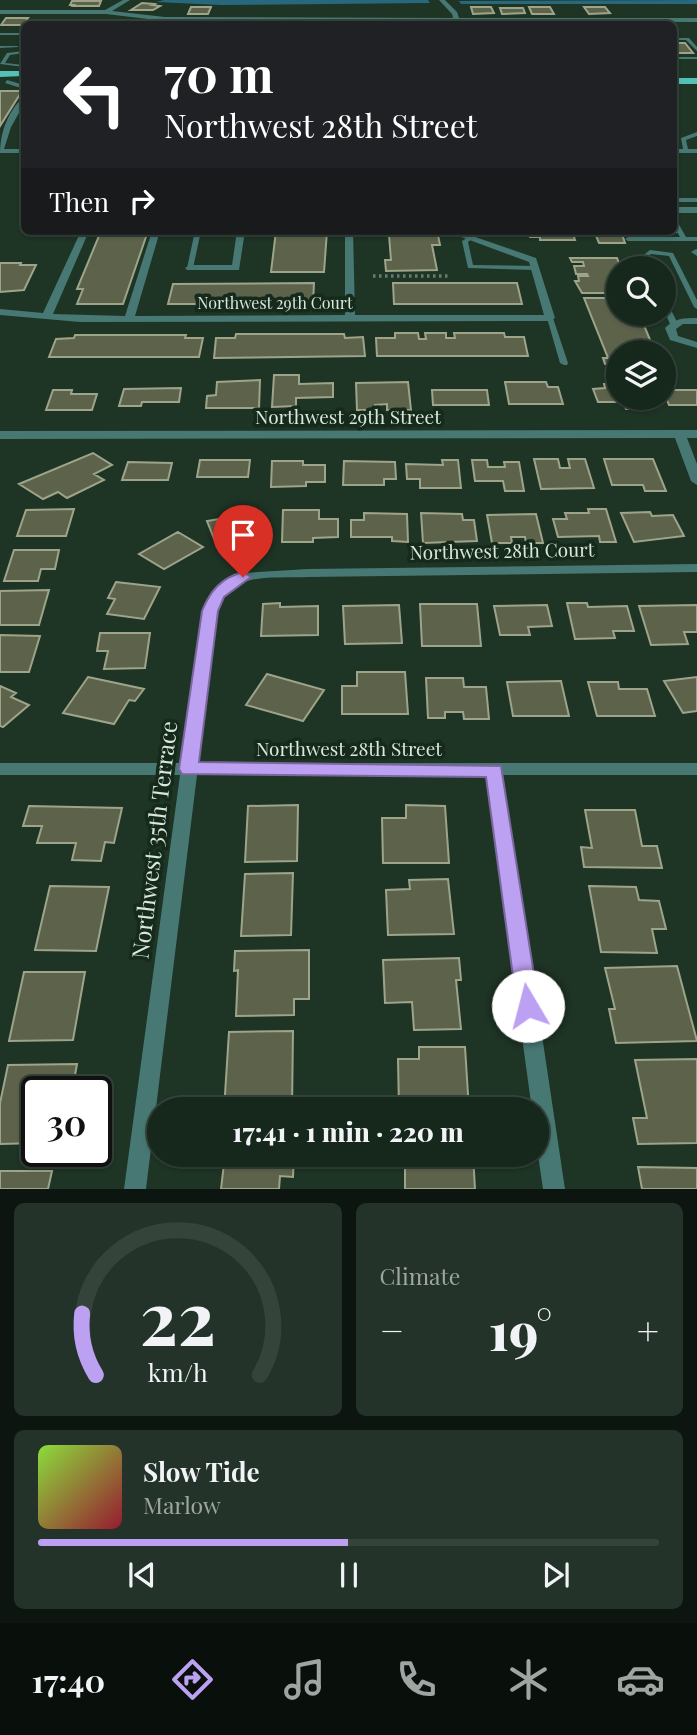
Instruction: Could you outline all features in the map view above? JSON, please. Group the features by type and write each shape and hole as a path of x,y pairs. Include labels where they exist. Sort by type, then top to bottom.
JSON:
{"main road":[{"path":"2,79 21,73"},
{"path":"677,74 697,74"},
{"path":"677,81 697,81"}],"street":[{"path":"106,12 127,0"},
{"path":"443,0 455,13 457,21"},
{"path":"0,12 15,9 106,12 165,19 360,21"},
{"path":"577,21 697,20"},
{"path":"2,79 21,86"},
{"path":"21,104 0,148 21,149"},
{"path":"677,210 697,209"},
{"path":"47,315 83,235"},
{"path":"129,319 155,235"},
{"path":"190,268 236,268 241,235"},
{"path":"349,235 350,318"},
{"path":"461,235 533,260 550,318"},
{"name":"Northwest 29th Court","path":"0,312 80,319 550,318"},
{"path":"676,324 697,321"},
{"path":"673,326 670,333 674,338 697,345"},
{"path":"680,434 697,481"},
{"name":"Northwest 29th Street","path":"0,436 697,434"},
{"name":"Northwest 28th Court","path":"308,573 697,568"},
{"name":"Northwest 35th Terrace","path":"135,1189 210,611 216,595 230,582 243,577 308,573"},
{"name":"Northwest 28th Street","path":"0,769 697,769"},
{"path":"494,771 554,1189"}],"lane":[{"path":"0,34 21,34"},
{"path":"677,39 697,39"},
{"path":"687,39 697,50"},
{"path":"0,47 21,50"},
{"path":"21,51 9,54 2,64 21,71"},
{"path":"677,58 697,58"},
{"path":"686,151 684,139 697,134"},
{"path":"677,151 697,151"},
{"path":"677,201 697,200"},
{"path":"677,227 684,239"},
{"path":"190,268 197,235"},
{"path":"470,238 465,241 470,267 535,268"},
{"path":"628,239 697,239"},
{"path":"645,256 650,252 672,256"},
{"path":"676,264 697,307"},
{"path":"550,318 564,363"}],"path":[{"path":"373,276 451,276"}],"water":[{"path":"428,0 430,3 220,5 156,2"},
{"path":"697,0 697,4 461,4 459,1"}],"building":[{"path":"72,1 101,1 99,6 73,6 70,5"},
{"path":"142,3 160,6 153,10 131,10"},
{"path":"191,7 211,7 208,14 188,14"},
{"path":"471,7 491,7 494,13 473,14"},
{"path":"529,7 550,7 554,14 532,14"},
{"path":"584,7 605,7 610,13 589,14"},
{"path":"500,8 523,8 525,13 502,14"},
{"path":"6,18 28,18 21,21 21,25 1,25"},
{"path":"677,43 685,43 693,53 677,53"},
{"path":"0,91 21,91 21,93 0,126"},
{"path":"99,235 147,235 123,304 77,304 83,289 77,289"},
{"path":"276,235 327,235 324,272 271,272"},
{"path":"389,235 438,235 440,245 432,245 437,270 386,271 385,260 391,260"},
{"path":"529,235 573,235 575,240 540,240 540,237"},
{"path":"596,235 622,235 625,243 599,243"},
{"path":"570,258 606,258 606,293 582,293 575,281 579,281 578,276 588,276 576,274 574,266 584,266 583,262 572,262"},
{"path":"0,263 36,265 24,290 0,292"},
{"path":"314,283 313,304 168,304 173,284"},
{"path":"393,283 517,283 522,304 394,304"},
{"path":"584,298 606,298 606,326 644,326 650,340 606,340 606,353"},
{"path":"395,333 418,333 419,339 426,339 425,333 446,333 446,338 455,338 454,333 504,333 505,337 524,337 528,356 377,356 376,338 395,338"},
{"path":"236,334 344,334 345,338 363,337 365,356 214,358 216,338 235,338"},
{"path":"75,335 186,335 185,338 203,338 199,357 49,357 56,339 74,338"},
{"path":"274,375 299,375 299,384 333,383 333,397 296,398 296,406 272,407"},
{"path":"260,380 259,408 206,408 207,396 216,395 217,382"},
{"path":"408,382 411,410 387,410 387,404 375,405 375,410 357,410 356,383"},
{"path":"505,382 546,382 548,387 558,387 563,404 509,404"},
{"path":"606,384 606,402 598,402 593,389 605,388"},
{"path":"181,388 179,402 142,402 141,406 119,406 124,389"},
{"path":"53,390 72,390 71,394 97,394 92,410 46,410"},
{"path":"432,390 487,390 489,405 433,405"},
{"path":"676,390 697,390 697,405 676,405"},
{"path":"93,453 112,465 94,474 104,480 67,498 58,492 43,499 19,484"},
{"path":"534,459 558,459 560,468 570,468 568,459 585,459 594,488 541,489"},
{"path":"604,459 653,459 666,491 645,491 643,485 612,485"},
{"path":"200,460 250,460 248,477 197,477"},
{"path":"442,460 458,460 461,488 420,488 420,479 407,479 406,464 443,465"},
{"path":"472,460 487,460 488,467 505,467 504,462 519,462 524,491 505,491 503,481 475,481"},
{"path":"272,461 303,461 303,465 325,465 325,482 306,482 306,486 271,487"},
{"path":"344,461 395,462 396,479 384,479 384,485 343,485"},
{"path":"128,462 172,463 168,480 122,480"},
{"path":"74,509 66,536 17,536 26,510"},
{"path":"588,509 606,509 616,542 600,542 599,536 558,537 553,519 567,519 565,513 589,513"},
{"path":"283,510 319,510 319,519 338,519 338,537 313,538 313,542 282,542"},
{"path":"650,512 652,516 673,515 684,536 634,542 621,513"},
{"path":"364,513 407,514 408,542 392,541 392,537 351,537 351,520 364,520"},
{"path":"421,513 462,514 463,520 474,520 477,541 423,543"},
{"path":"536,514 543,543 526,543 525,537 511,537 512,543 492,543 487,515"},
{"path":"237,516 240,521 260,517 269,536 217,546 207,521"},
{"path":"178,532 203,547 164,569 139,554"},
{"path":"14,550 59,550 55,569 41,569 38,581 4,581"},
{"path":"116,582 160,587 144,619 107,614 115,599 108,598"},
{"path":"49,590 39,625 0,625 0,591"},
{"path":"280,603 280,607 318,606 318,635 261,636 263,604"},
{"path":"567,603 587,603 588,607 627,606 634,631 613,631 615,638 575,639"},
{"path":"420,604 477,604 481,646 422,646"},
{"path":"399,605 402,643 345,644 343,606"},
{"path":"547,605 552,626 528,627 530,635 500,635 494,606"},
{"path":"697,605 697,632 684,632 688,644 651,645 639,606"},
{"path":"100,633 150,633 145,668 104,669 108,651 97,651"},
{"path":"0,635 40,636 29,672 0,672"},
{"path":"357,672 405,672 408,714 342,714 342,686 357,686"},
{"path":"267,674 324,690 303,721 246,705"},
{"path":"88,677 144,689 135,701 129,700 114,724 63,713"},
{"path":"697,677 697,711 683,713 664,681"},
{"path":"426,678 463,678 464,687 486,687 489,719 464,719 463,712 445,712 445,718 428,718"},
{"path":"561,681 569,716 513,716 507,682"},
{"path":"588,682 618,682 619,689 647,689 655,716 597,716"},
{"path":"0,686 16,693 11,697 29,705 3,727 0,726"},
{"path":"298,805 297,861 245,862 248,806"},
{"path":"406,805 445,806 449,863 383,863 382,818 406,818"},
{"path":"29,806 122,808 114,843 105,842 101,861 72,860 76,843 37,843 42,826 23,826"},
{"path":"585,810 635,810 642,846 657,846 662,868 584,867 581,847 592,848"},
{"path":"293,873 291,935 241,936 245,874"},
{"path":"448,879 454,934 388,935 386,890 410,889 409,880"},
{"path":"50,886 109,887 96,951 35,950"},
{"path":"589,886 636,887 639,900 659,901 666,929 652,929 657,953 601,952"},
{"path":"309,950 309,999 294,999 294,1015 236,1016 238,970 234,971 235,951"},
{"path":"459,958 461,980 456,980 461,1029 414,1030 412,1002 385,1003 383,960"},
{"path":"677,966 697,1041 616,1043 609,1009 615,1009 605,968"},
{"path":"24,972 85,972 73,1040 9,1041"},
{"path":"293,1031 292,1097 225,1097 229,1032"},
{"path":"419,1047 465,1047 468,1097 399,1097 398,1059 419,1059"},
{"path":"697,1059 697,1143 638,1144 633,1118 647,1118 635,1060"},
{"path":"77,1064 75,1076 21,1076 21,1143 0,1144 0,1103 8,1065"},
{"path":"224,1167 293,1167 293,1177 280,1176 279,1189 221,1189"},
{"path":"405,1167 474,1167 475,1189 405,1189"},
{"path":"638,1167 697,1168 697,1189 642,1189"},
{"path":"0,1171 52,1171 48,1189 0,1189"}],"route":[{"path":"243,577 230,582 216,595 210,611 189,769 494,771 528,1006"}]}
